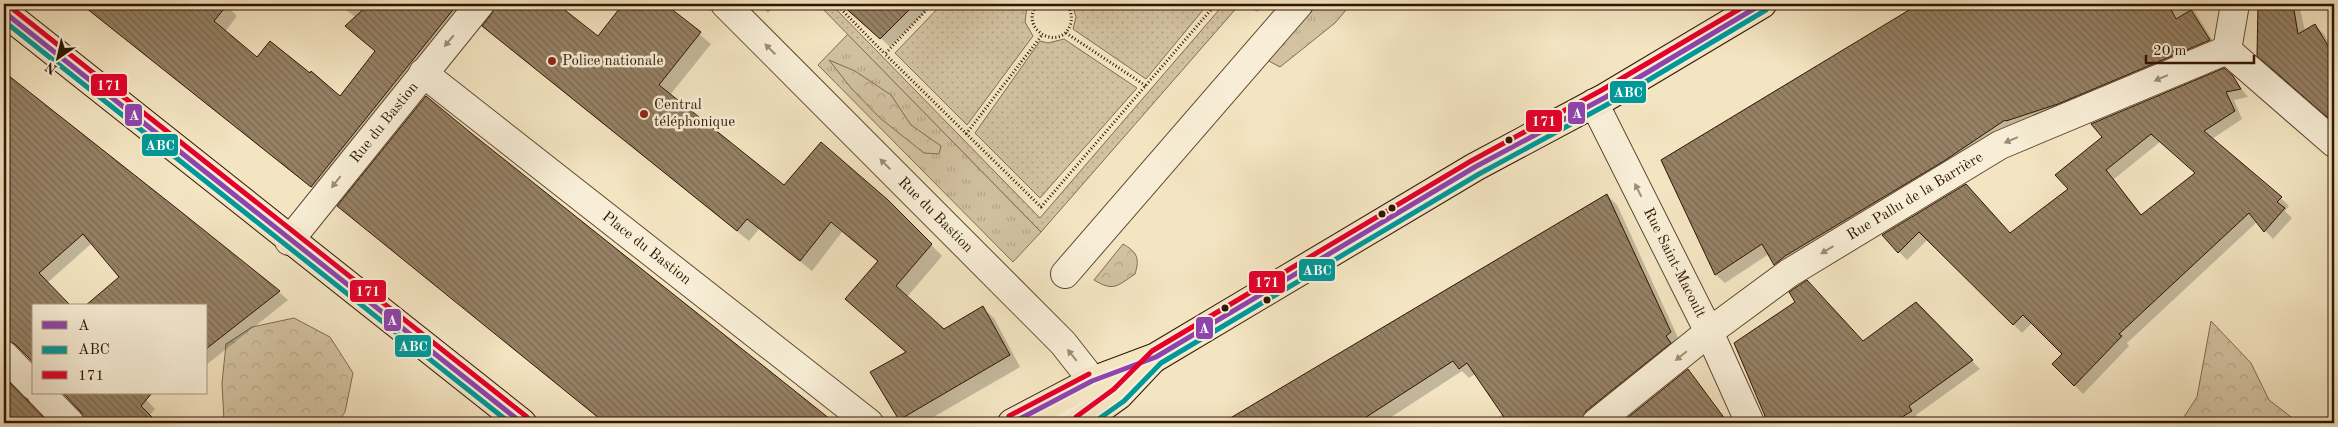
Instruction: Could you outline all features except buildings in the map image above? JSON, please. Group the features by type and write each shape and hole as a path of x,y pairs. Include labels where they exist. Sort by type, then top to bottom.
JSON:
{"main road":[{"path":"1012,423 1092,381 1156,357 1475,167 1594,104 1762,4"},
{"path":"6,19 522,423"},
{"path":"1080,423 1119,395 1156,357"}],"street":[{"name":"Rue du Bastion","path":"290,241 480,4"},
{"name":"Rue du Bastion","path":"725,4 1063,343 1092,381"},
{"path":"1065,274 1299,4"},
{"path":"2234,4 2227,50 2334,143"},
{"name":"Rue Pallu de la Barrière","path":"1596,423 1709,332 1789,273 2000,145 2227,50"},
{"name":"Place du Bastion","path":"423,73 870,423"},
{"name":"Rue Saint-Macoult","path":"1594,104 1709,332 1750,423"},
{"path":"4,355 32,384"},
{"path":"1050,423 1094,395 1096,391 1092,381"},
{"path":"42,394 70,423"}],"path":[{"path":"836,4 1041,207 1216,4"},
{"path":"885,54 932,4"},
{"path":"1029,4 1035,7"},
{"path":"1038,4 1032,14 1033,26 1042,35 1054,38 1066,33 1071,21 1072,15 1066,4"},
{"path":"1066,33 1146,86"},
{"path":"966,134 1042,35"}],"green space":[{"path":"818,4 831,4 1040,218 1224,4 1240,4 1041,232"},
{"path":"942,4 1023,4 1027,6 1025,22 1033,36 967,125 895,53"},
{"path":"1072,4 1208,4 1146,79 1073,29 1076,17"},
{"path":"1311,4 1351,4 1335,23 1280,67 1265,59"},
{"path":"848,34 1041,232 1013,262 818,65"},
{"path":"1064,39 1137,88 1040,198 975,133 1040,41 1048,43"},
{"path":"829,60 855,71 891,95 911,125 941,146 939,154 924,153 880,118 851,88"},
{"path":"1123,244 1136,256 1135,274 1124,282 1111,287 1094,280"},
{"path":"294,318 330,337 353,373 345,412 337,423 226,423 224,421 222,383 226,344 252,327"},
{"path":"2211,321 2251,363 2269,400 2299,423 2180,423 2197,397"}],"transit line":[{"name":"171","path":"1076,417 1114,389 1152,351 1471,161 1602,90 1748,4"},
{"name":"A","path":"1012,423 1092,381 1156,357 1475,167 1606,97 1762,4"},
{"name":"171","path":"9,6 527,417"},
{"name":"ABC","path":"1093,423 1124,401 1161,363 1479,174 1610,103 1766,10"},
{"name":"A","path":"4,12 522,423"},
{"name":"ABC","path":"4,21 510,423"},
{"name":"171","path":"1009,416 1089,374"}],"place":[{"name":"Police nationale","path":"552,61"},
{"name":"Central téléphonique","path":"644,114"}]}
